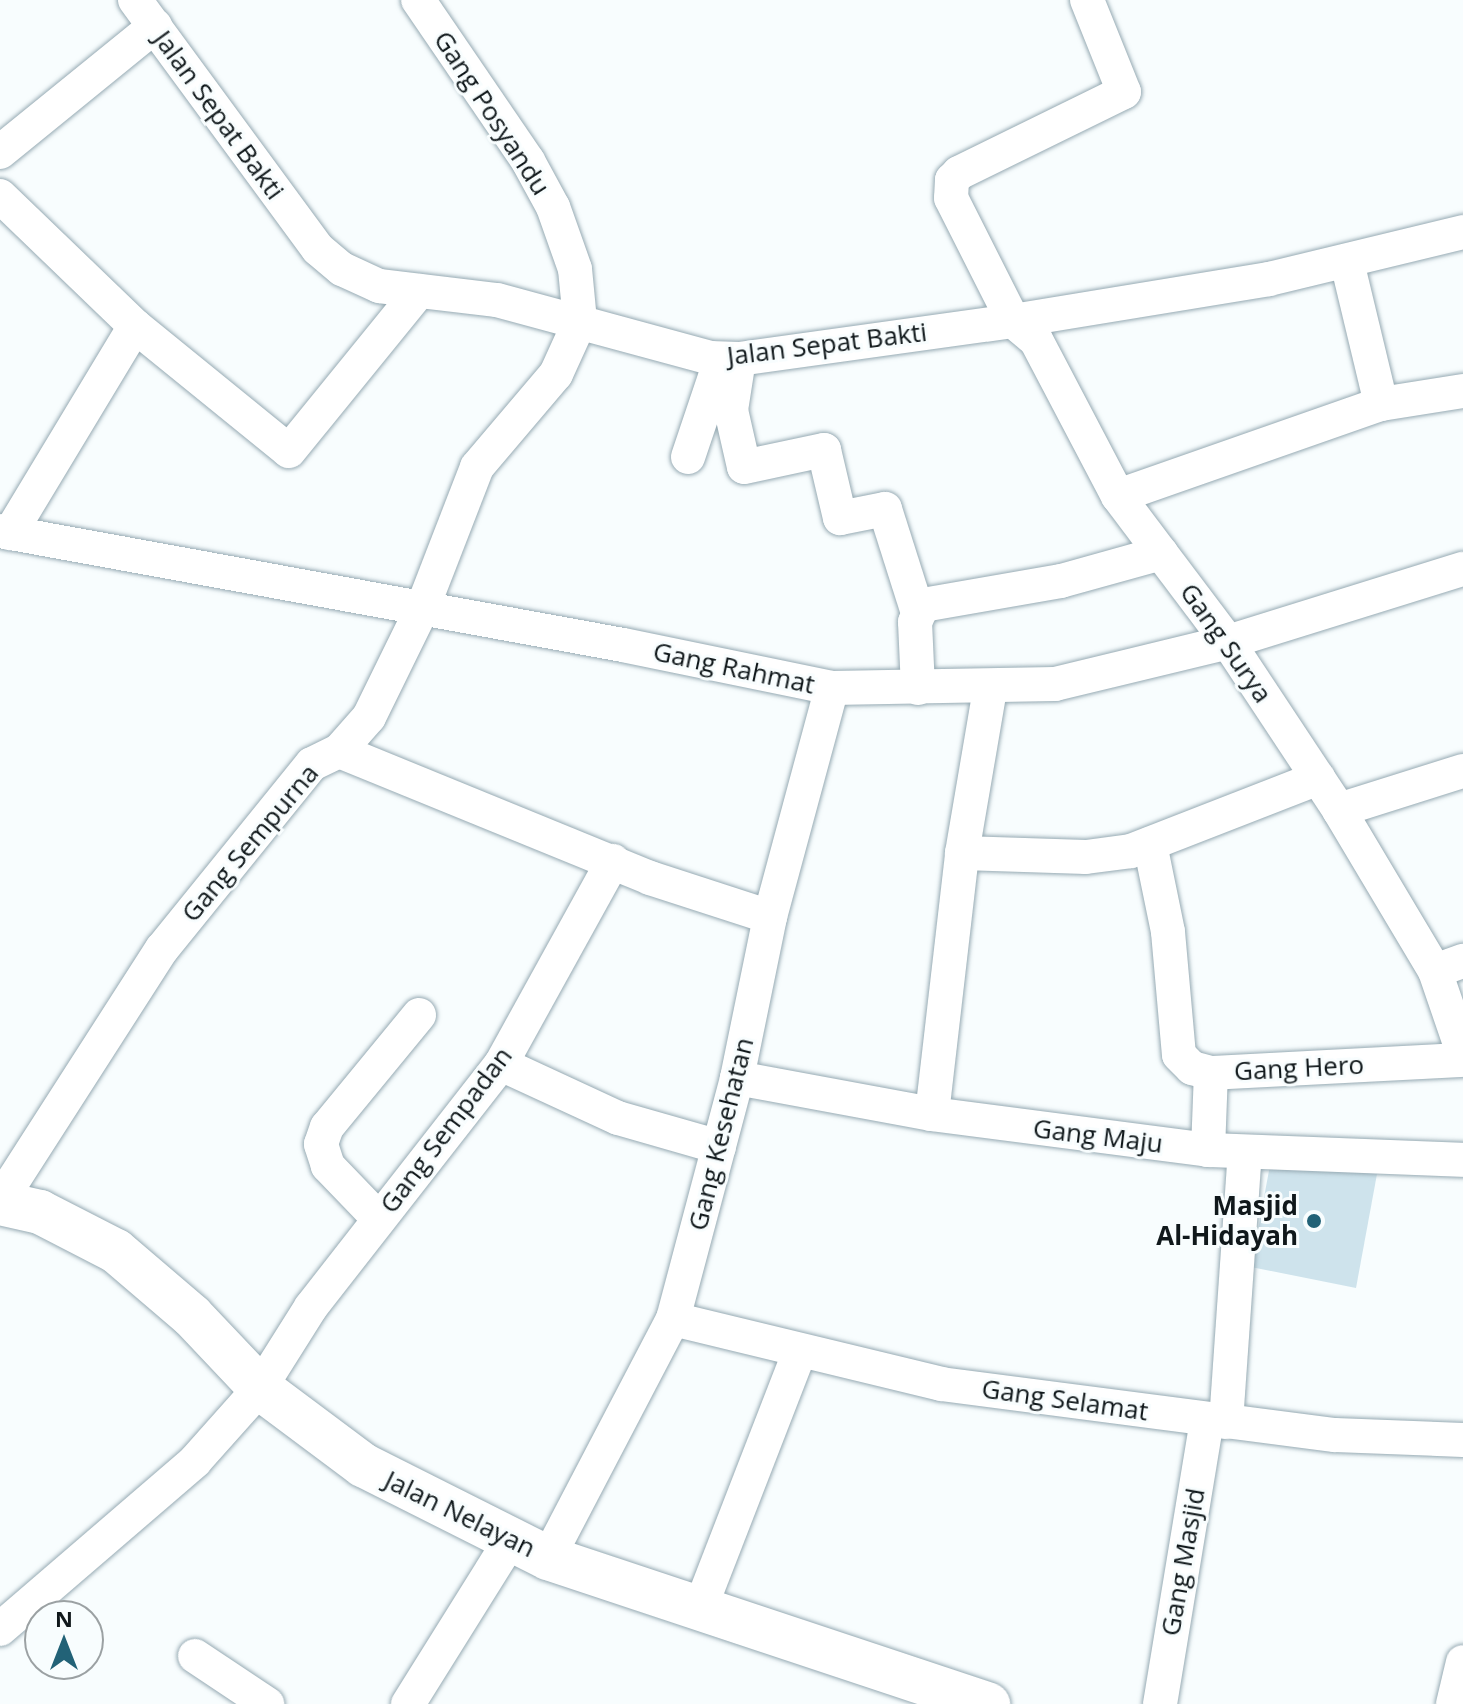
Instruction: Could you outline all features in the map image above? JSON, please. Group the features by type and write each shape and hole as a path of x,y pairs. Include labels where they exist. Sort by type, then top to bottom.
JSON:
{"main road":[{"name":"Jalan Nelayan","path":"0,1202 40,1212 116,1251 192,1316 260,1388 363,1465 530,1548 699,1611 988,1704"}],"street":[{"name":"Gang Posyandu","path":"418,0 528,161 553,207 575,269 580,321"},
{"name":"Gang Surya","path":"1087,0 1124,92 959,173 950,189 954,207 1013,321 1036,340 1118,496 1228,642 1339,810 1449,966"},
{"name":"Jalan Sepat Bakti","path":"145,13 318,249 342,269 379,286 497,300 730,359 1013,321 1347,262 1463,232"},
{"path":"0,152 145,13"},
{"path":"0,196 135,326 289,451 419,291"},
{"path":"1347,262 1381,404"},
{"name":"Gang Sempurna","path":"0,1202 162,949 312,764 339,751 369,717 422,609 477,467 556,374 580,321"},
{"path":"5,532 135,326"},
{"path":"688,457 730,359"},
{"path":"730,359 731,410 744,467 824,450 840,518 885,509 918,613 918,688"},
{"path":"1118,496 1381,404 1463,391"},
{"name":"Gang Rahmat","path":"5,532 832,688 990,689 1055,684 1228,642 1463,569"},
{"path":"918,613 935,599 1061,581 1161,553"},
{"name":"Gang Kesehatan","path":"408,1704 530,1548 673,1319 737,1078 770,917 832,688"},
{"path":"932,1114 962,853 990,689"},
{"path":"339,751 613,861 770,917"},
{"path":"1339,810 1463,771"},
{"path":"962,853 1086,857 1150,844 1318,778"},
{"path":"1150,844 1168,932 1179,1055 1192,1068 1211,1073"},
{"name":"Gang Sempadan","path":"0,1629 195,1461 260,1388 311,1307 501,1064 613,861"},
{"path":"1449,966 1463,1053"},
{"path":"379,1219 328,1166 321,1144 327,1127 419,1015"},
{"name":"Gang Hero","path":"1208,1150 1211,1073 1463,1060"},
{"path":"501,1064 618,1118 719,1147"},
{"name":"Gang Maju","path":"737,1078 932,1114 1208,1150 1463,1160"},
{"name":"Gang Masjid","path":"1160,1704 1217,1421 1245,1153"},
{"name":"Gang Selamat","path":"673,1319 941,1384 1362,1437 1463,1440"},
{"path":"699,1611 800,1351"},
{"path":"195,1656 267,1704"},
{"path":"1453,1704 1463,1662"}],"building":[{"name":"Masjid Al-Hidayah","path":"1271,1160 1377,1174 1356,1288 1251,1267"}],"place":[{"name":"Masjid Al-Hidayah","path":"1314,1221"}]}
